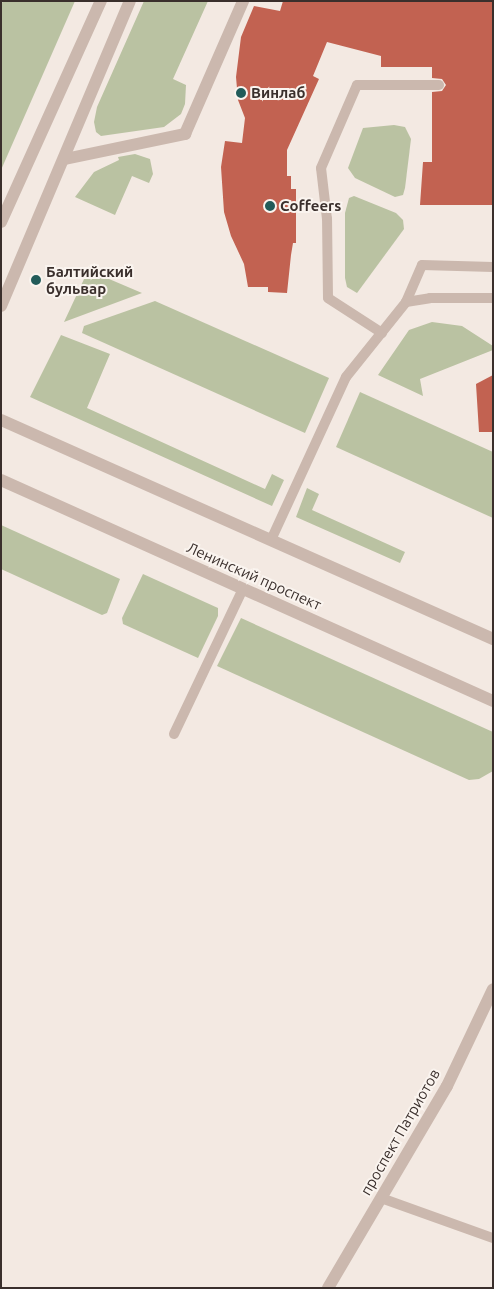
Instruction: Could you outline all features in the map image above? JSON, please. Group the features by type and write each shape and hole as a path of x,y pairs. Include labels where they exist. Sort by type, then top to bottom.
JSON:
{"street":[{"path":"1,222 101,1"},
{"path":"1,306 65,159 87,98 130,1"},
{"path":"65,159 184,134 243,1"},
{"path":"1,420 493,639"},
{"name":"Ленинский проспект","path":"1,480 493,701"},
{"name":"проспект Патриотов","path":"328,1288 447,1086 493,988"}],"lane":[{"path":"382,333 328,298 327,219 321,168 356,85 439,85"},
{"path":"271,540 346,377 406,302 422,265 493,266"},
{"path":"406,302 493,298"},
{"path":"174,734 242,589"},
{"path":"381,1198 493,1238"}],"green space":[{"path":"3,1 75,1 1,170 1,5"},
{"path":"144,1 208,1 173,79 186,85 185,104 181,114 164,127 101,136 96,132 94,122 97,107"},
{"path":"394,125 405,127 411,139 405,188 403,195 395,197 355,178 348,168 363,128"},
{"path":"135,154 150,159 153,174 149,183 132,176 115,215 75,197 94,172 119,160 118,157"},
{"path":"354,196 396,213 403,220 404,229 357,293 347,287 345,278 345,213 349,198"},
{"path":"95,273 142,293 64,322 85,277"},
{"path":"155,301 329,378 305,433 82,333 84,326"},
{"path":"432,322 462,326 493,346 493,350 420,379 423,396 378,375 409,330"},
{"path":"61,335 110,354 87,408 265,489 272,474 284,480 272,506 30,397"},
{"path":"360,392 493,452 493,518 336,447"},
{"path":"307,488 319,494 312,510 405,552 400,563 296,517"},
{"path":"1,525 120,579 107,613 102,615 1,569"},
{"path":"143,574 218,608 218,616 198,658 123,624 122,618"},
{"path":"241,618 493,732 493,771 479,779 469,780 217,666"}],"building":[{"path":"283,1 493,1 493,205 420,205 423,162 432,162 432,92 442,91 446,85 442,79 432,78 432,67 381,67 381,56 327,42 313,76 319,79 287,150 287,176 291,176 291,189 296,189 296,243 293,243 287,293 268,292 268,287 248,287 244,264 231,236 224,212 221,167 225,141 242,143 245,118 238,100 236,77 241,37 254,6 280,11"},
{"path":"493,375 493,432 479,432 476,384"}],"place":[{"name":"Винлаб","path":"241,93"},
{"name":"Coffeers","path":"270,206"},
{"name":"Балтийский бульвар","path":"36,280"}]}
